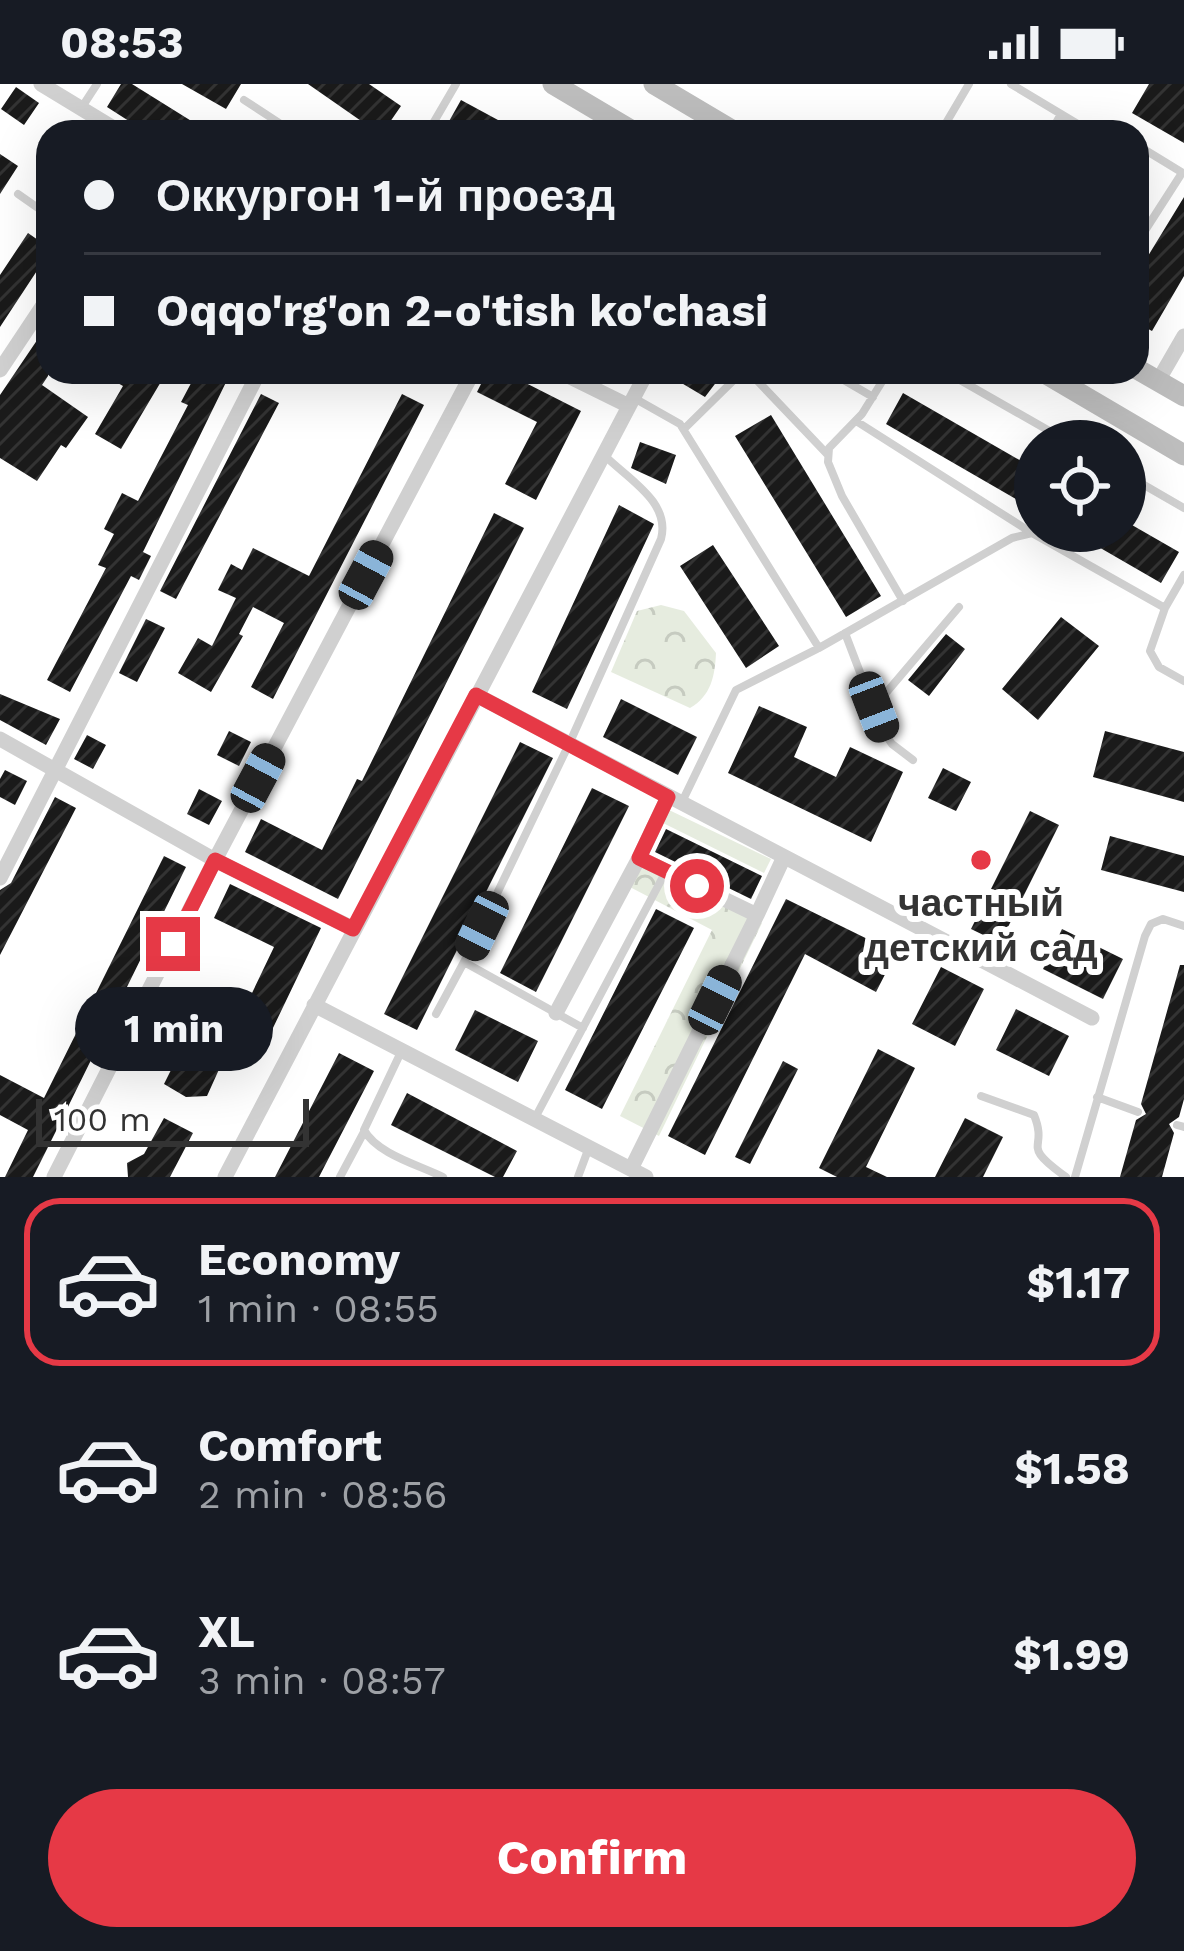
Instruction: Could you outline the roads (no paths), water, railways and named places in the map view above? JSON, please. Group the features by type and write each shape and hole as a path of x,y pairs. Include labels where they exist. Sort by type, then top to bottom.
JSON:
{"main road":[{"path":"553,84 614,120"},
{"path":"654,84 715,120"},
{"path":"1149,376 1184,396"},
{"path":"1064,384 1184,454"}],"street":[{"path":"41,84 100,120"},
{"path":"0,370 36,316"},
{"path":"1158,381 1184,336"},
{"path":"0,878 253,384"},
{"path":"54,1177 467,384"},
{"path":"588,384 631,402"},
{"path":"225,1177 641,384"},
{"path":"476,695 1092,1018"},
{"path":"0,739 215,860 353,929"},
{"path":"556,1013 675,800"},
{"path":"639,858 757,915"},
{"path":"314,1005 639,1173 783,859"}],"lane":[{"path":"81,109 97,84"},
{"path":"435,120 456,84"},
{"path":"948,120 969,84"},
{"path":"1011,84 1071,120"},
{"path":"244,100 274,120"},
{"path":"1058,120 1061,114"},
{"path":"1149,152 1183,173 1149,225"},
{"path":"18,194 36,207"},
{"path":"684,429 732,384"},
{"path":"757,384 828,454"},
{"path":"851,384 873,397"},
{"path":"881,384 828,454 832,476 903,601"},
{"path":"967,384 1030,420"},
{"path":"631,402 684,429 819,648"},
{"path":"856,421 1014,521"},
{"path":"436,1014 570,742 665,523 659,507 604,454"},
{"path":"1146,486 1184,508"},
{"path":"675,800 736,690 1014,537"},
{"path":"1067,552 1166,608"},
{"path":"1184,575 1150,651 1159,667 1184,680"},
{"path":"874,707 959,607"},
{"path":"845,633 892,744 914,760"},
{"path":"535,1119 666,871"},
{"path":"981,1096 1034,1115 1040,1158 1070,1177 1151,924 1163,919 1184,926"},
{"path":"464,962 583,1028"},
{"path":"340,1177 402,1050"},
{"path":"1097,1097 1138,1112"},
{"path":"364,1130 380,1147 443,1177"},
{"path":"578,1177 590,1147"}],"place":[{"name":"частный детский сад","path":"981,860"}]}
